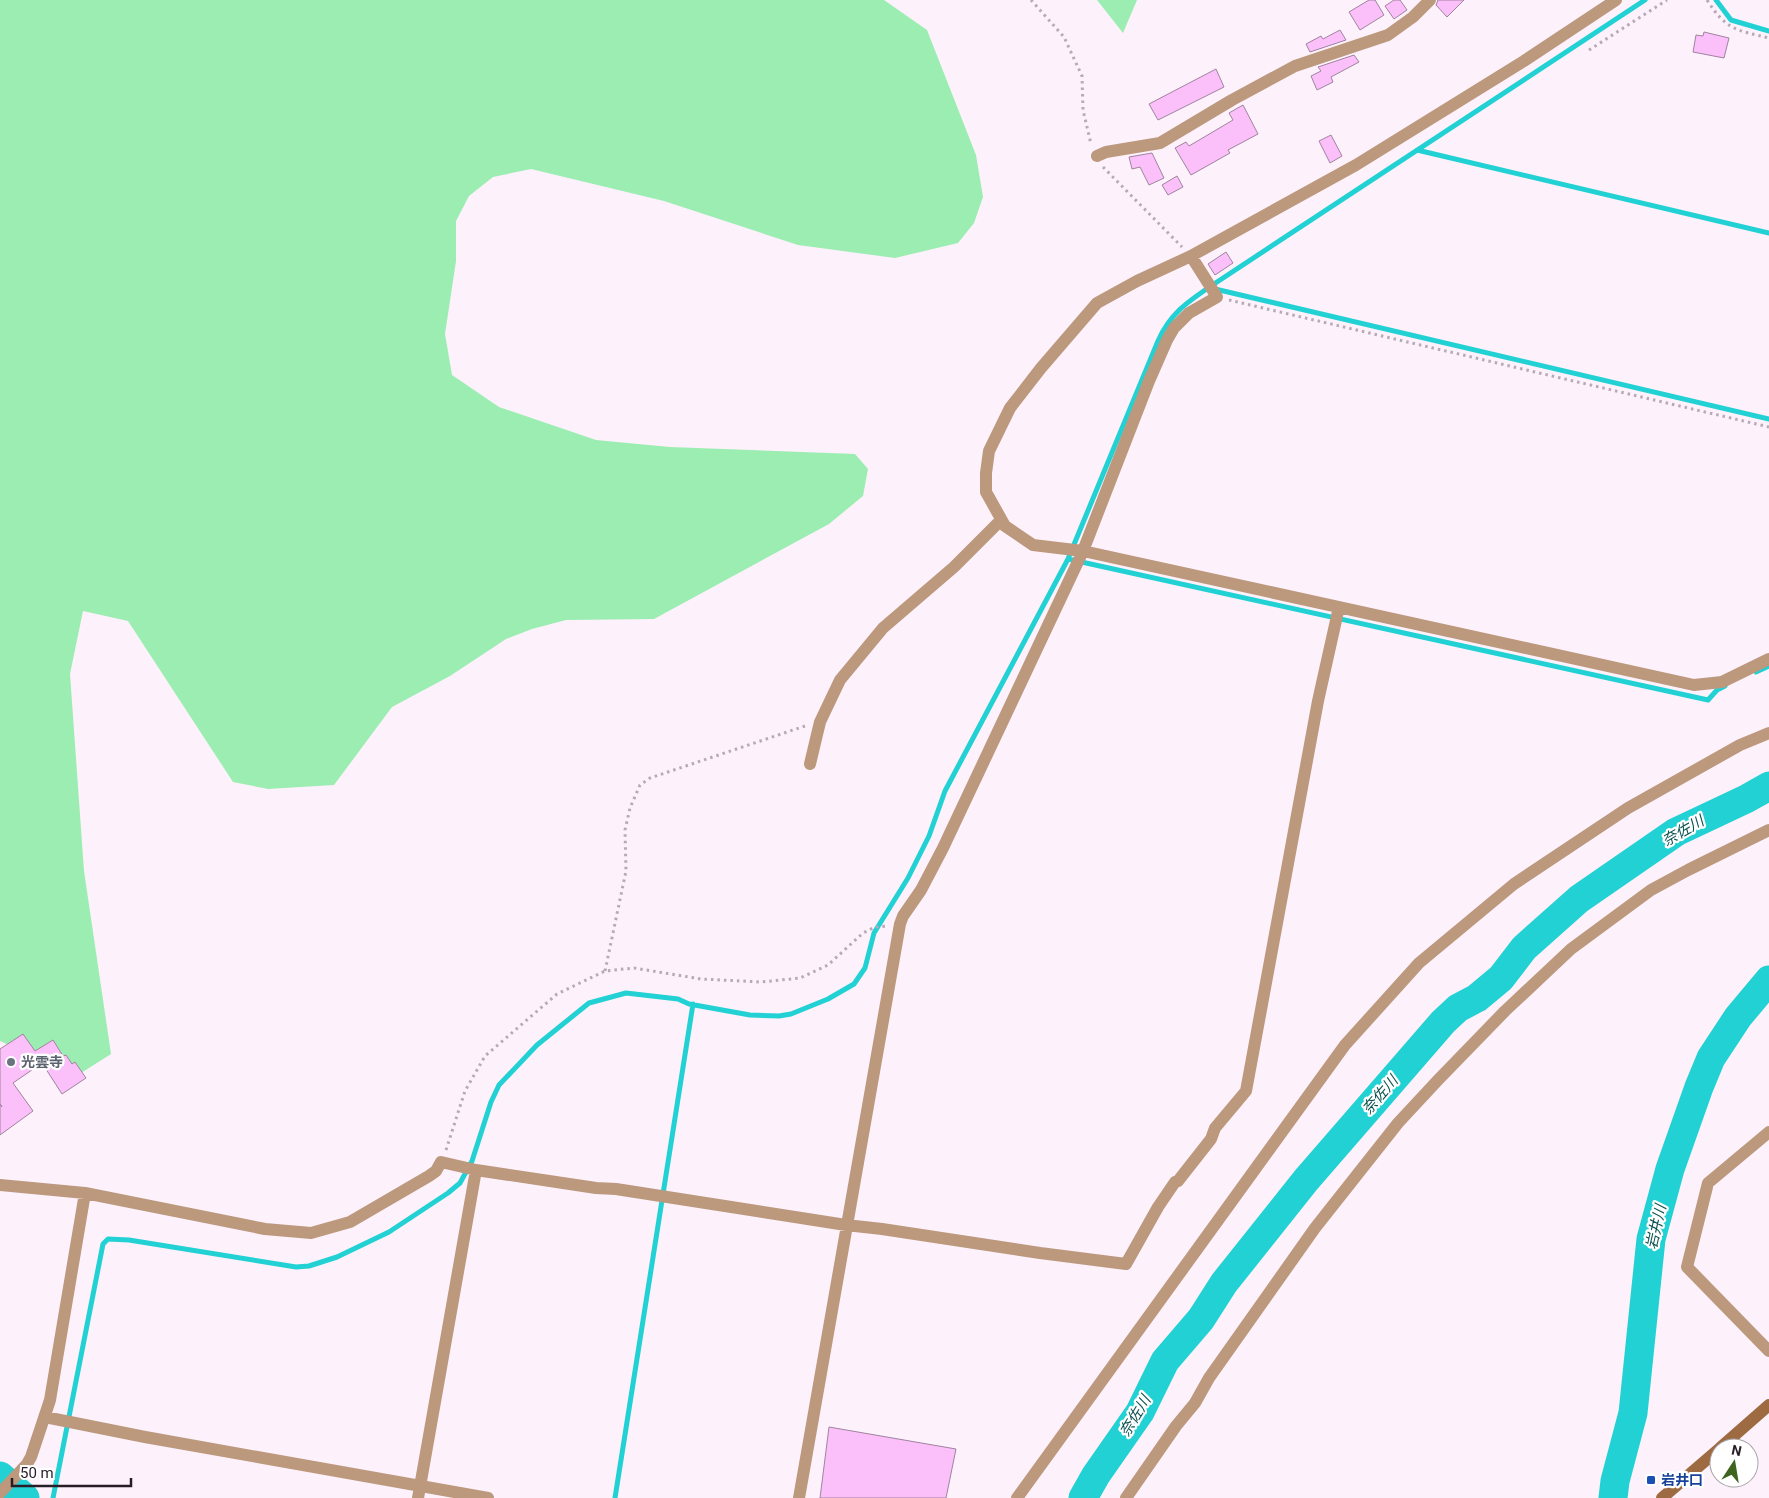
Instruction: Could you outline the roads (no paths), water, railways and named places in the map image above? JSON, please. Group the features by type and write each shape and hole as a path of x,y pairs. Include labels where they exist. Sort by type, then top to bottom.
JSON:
{"main road":[{"path":"1731,1438 1769,1405"},
{"path":"1662,1498 1709,1457"}],"street":[{"path":"1097,156 1106,152 1160,144 1232,100 1295,66 1388,35 1413,17 1430,0"},
{"path":"1616,0 1524,61 1356,165 1191,256 1138,281 1097,304 1041,368 1010,408 989,451 986,492 1004,526 1032,545 1083,551 1694,684 1722,682 1769,659"},
{"path":"799,1498 900,924 903,916 921,890 943,848 1083,551 1149,381 1167,340 1174,328 1189,313 1217,297 1191,256"},
{"path":"810,764 820,722 840,680 883,628 954,567 1001,520"},
{"path":"0,1185 84,1193 265,1229 311,1233 350,1222 429,1176 436,1171 441,1162 476,1170 596,1188 616,1189 846,1226 882,1229 1126,1264 1158,1207 1175,1182 1178,1181 1211,1140 1215,1128 1246,1091 1318,701 1339,608"},
{"path":"1017,1498 1345,1045 1419,964 1514,884 1628,808 1740,745 1769,733"},
{"path":"1126,1498 1176,1426 1195,1403 1209,1378 1315,1228 1398,1123 1438,1080 1505,1011 1571,949 1650,890 1769,830"},
{"path":"1769,1132 1708,1183 1687,1267 1769,1351"},
{"path":"420,1492 476,1170"},
{"path":"0,1493 28,1464 32,1457 50,1400 84,1193"},
{"path":"44,1418 420,1492 488,1498"}],"waterway":[{"path":"53,1498 103,1244 108,1239 129,1240 296,1267 309,1266 337,1257 389,1232 460,1183 472,1161 491,1102 499,1085 537,1045 589,1003 626,993 678,999 689,1004 750,1015 779,1016 791,1014 828,999 854,984 865,968 874,933 908,878 929,836 945,791 1068,559 1158,341 1169,322 1189,302 1214,284 1645,0"},
{"path":"1716,0 1731,20 1769,31"},
{"path":"1417,150 1769,233"},
{"path":"1215,289 1769,419"},
{"path":"1068,559 1708,700 1717,690 1725,686"},
{"path":"1756,672 1769,666"},
{"name":"奈佐川","path":"1083,1498 1096,1475 1140,1412 1165,1361 1201,1319 1224,1283 1306,1180 1443,1022 1458,1008 1477,998 1501,978 1524,948 1579,899 1676,832 1769,786"},
{"name":"岩井川","path":"1613,1498 1615,1481 1633,1413 1651,1239 1670,1169 1711,1058 1738,1017 1769,980"},
{"path":"615,1498 693,1004"},
{"path":"0,1476 25,1498"}],"place":[{"name":"光雲寺","path":"11,1062"},
{"name":"岩井口","path":"1651,1480"}]}
